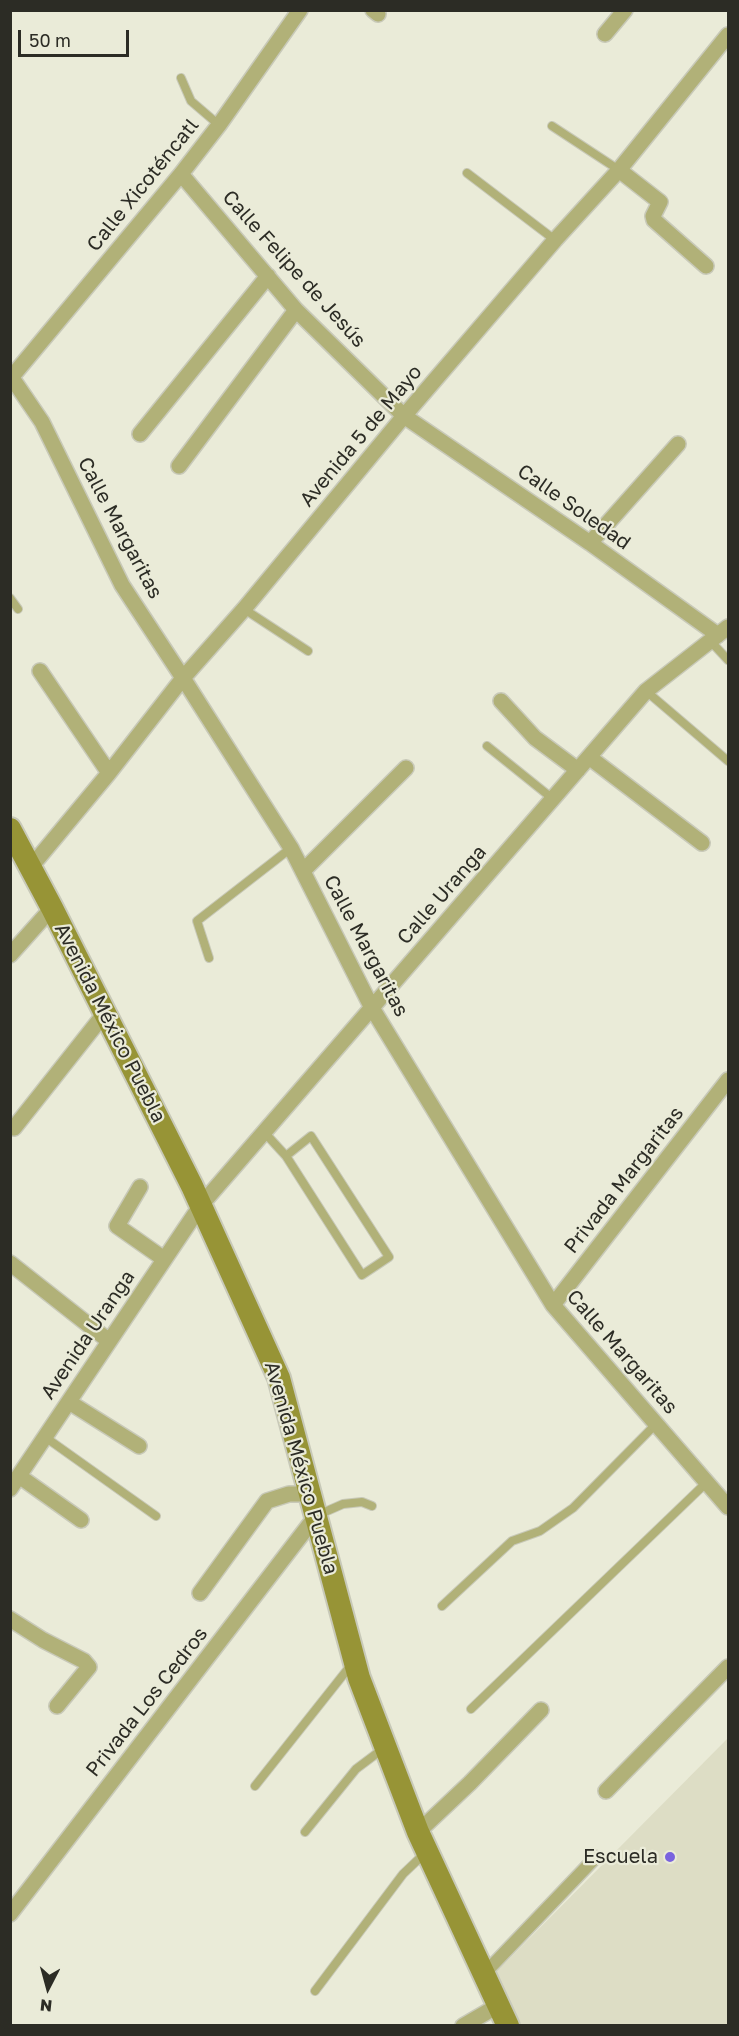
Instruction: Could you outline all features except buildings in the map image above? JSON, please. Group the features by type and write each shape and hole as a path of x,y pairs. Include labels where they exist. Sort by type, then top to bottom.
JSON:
{"main road":[{"name":"Avenida México Puebla","path":"10,829 201,1205 279,1378 354,1660 422,1841 508,2025"}],"street":[{"name":"Calle Xicoténcatl","path":"11,377 181,174 219,125 300,10"},
{"path":"605,34 625,10"},
{"name":"Avenida 5 de Mayo","path":"30,868 109,773 183,678 244,609 404,416 555,240 619,170 729,36"},
{"path":"619,170 660,202 653,216 654,220 706,266"},
{"name":"Calle Felipe de Jesús","path":"181,174 296,309 404,416"},
{"path":"140,434 268,276"},
{"path":"179,466 296,309"},
{"name":"Calle Margaritas","path":"11,377 42,422 122,585 291,848 372,1008 553,1305 729,1507"},
{"name":"Calle Soledad","path":"404,416 718,634"},
{"path":"590,543 678,444"},
{"name":"Calle Uranga","path":"201,1205 646,691 718,634"},
{"path":"40,672 109,773"},
{"path":"501,701 535,738 578,770"},
{"path":"589,757 702,843"},
{"path":"303,871 406,768"},
{"path":"10,955 52,908"},
{"path":"14,1128 105,1013"},
{"name":"Privada Margaritas","path":"553,1305 729,1080"},
{"path":"140,1187 117,1226 164,1259"},
{"name":"Avenida Uranga","path":"15,1483 201,1205"},
{"path":"10,1263 109,1341"},
{"path":"69,1401 139,1446"},
{"path":"15,1483 81,1520"},
{"path":"200,1593 267,1501 289,1494 314,1505"},
{"name":"Privada Los Cedros","path":"10,1914 314,1505"},
{"path":"10,1619 43,1640 84,1661 89,1667 57,1706"},
{"path":"606,1791 729,1667"},
{"path":"422,1841 471,1783 541,1710"},
{"path":"484,1974 596,1857"},
{"path":"463,2025 499,2005"}],"lane":[{"path":"181,78 191,101 219,125"},
{"path":"552,126 619,170"},
{"path":"468,173 555,240"},
{"path":"10,598 18,609"},
{"path":"244,609 308,651"},
{"path":"718,634 715,646 729,660"},
{"path":"646,691 729,761"},
{"path":"487,746 553,799"},
{"path":"209,958 197,921 291,848"},
{"path":"264,1132 286,1156 362,1275 389,1257 310,1136 286,1156"},
{"path":"442,1606 513,1541 540,1531 573,1508 656,1424"},
{"path":"45,1437 156,1516"},
{"path":"471,1709 707,1482"},
{"path":"314,1505 362,1502 372,1506"},
{"path":"255,1786 354,1660"},
{"path":"305,1832 356,1769 385,1746"},
{"path":"315,1991 403,1874 422,1841"}],"shaded area":[{"name":"Escuela","path":"728,1738 728,2025 516,2025 493,1975"}],"place":[{"name":"Escuela","path":"670,1857"}]}
